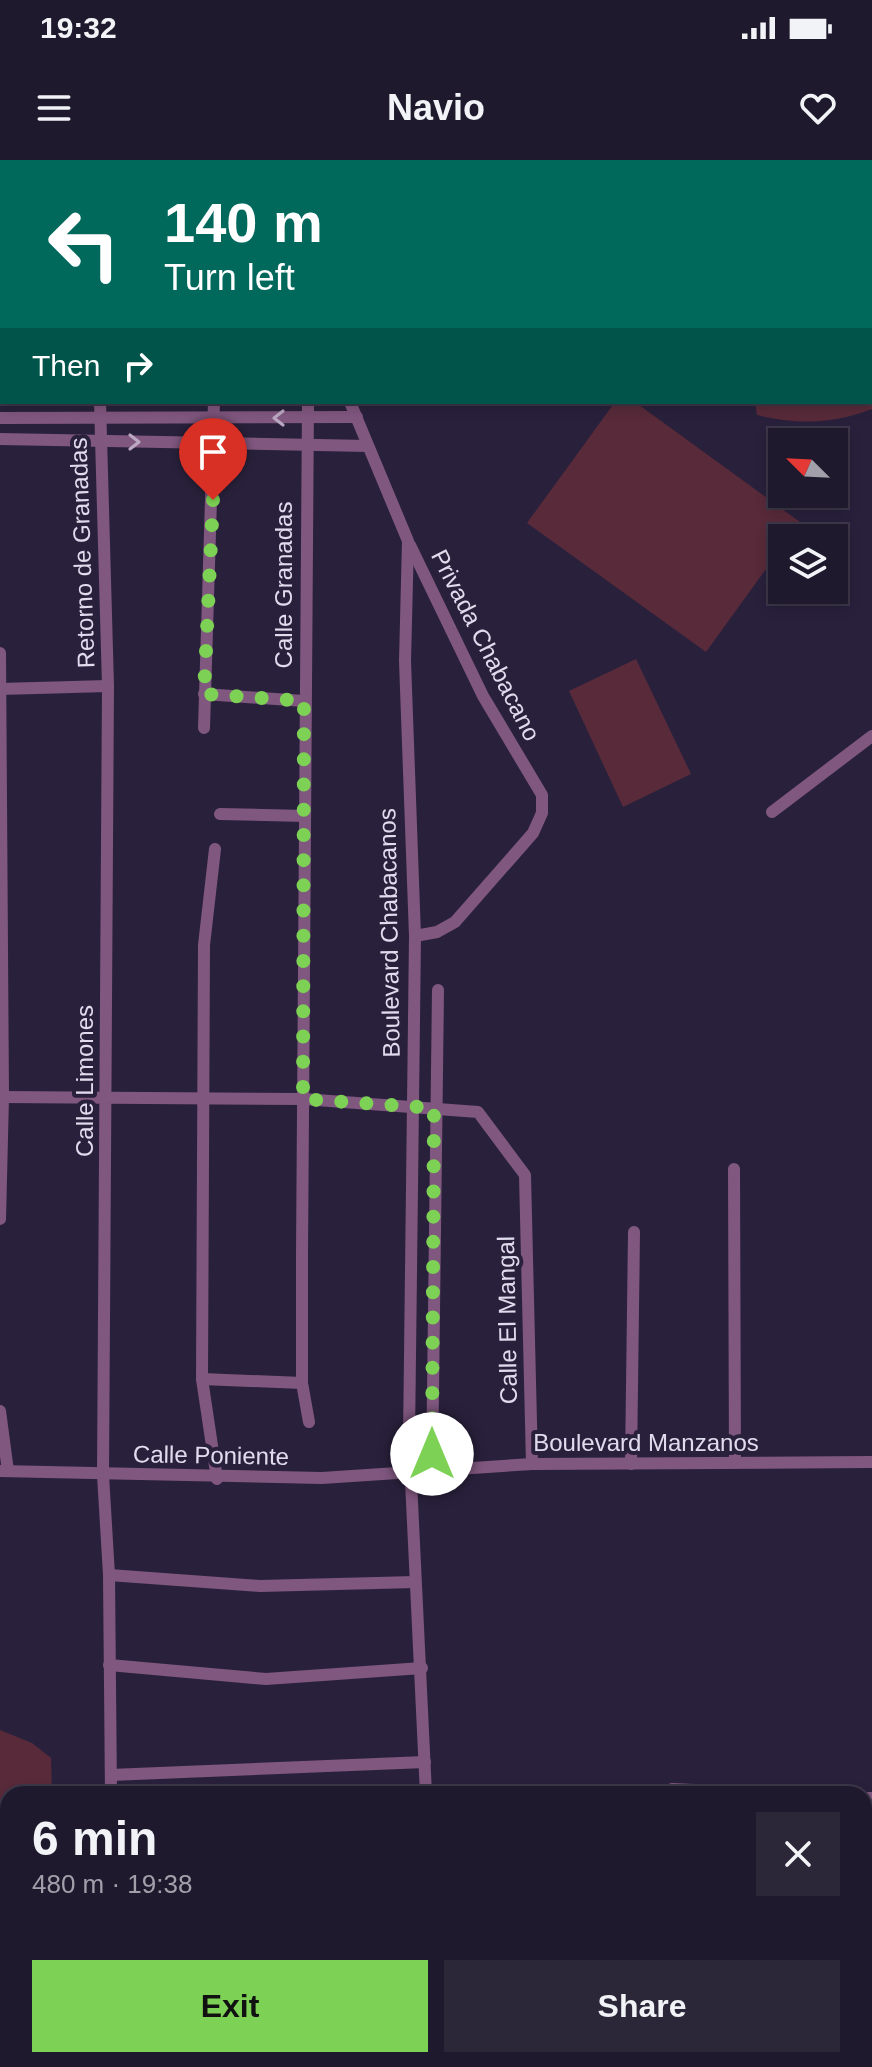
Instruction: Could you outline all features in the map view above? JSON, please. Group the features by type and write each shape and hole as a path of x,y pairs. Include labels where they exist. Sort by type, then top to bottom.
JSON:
{"street":[{"name":"Retorno de Granadas","path":"100,404 108,686"},
{"path":"204,728 214,404"},
{"name":"Calle Granadas","path":"304,816 308,404"},
{"name":"Boulevard Chabacanos","path":"351,404 408,541 405,661 415,936 411,1107 421,1474"},
{"path":"0,418 357,417"},
{"path":"0,439 368,446"},
{"name":"Privada Chabacano","path":"408,541 483,696 542,795 542,813 533,833 455,922 437,932 415,936"},
{"path":"0,653 0,1219"},
{"path":"0,689 108,686"},
{"name":"Calle Limones","path":"108,686 103,1475 109,1575 111,1786"},
{"path":"204,694 304,701"},
{"path":"772,812 872,736"},
{"path":"220,814 304,816 302,1383 309,1422"},
{"path":"215,849 204,945 202,1379 217,1479"},
{"name":"Boulevard Chabacanos","path":"421,1474 438,990"},
{"path":"2,1097 303,1099 434,1108"},
{"name":"Calle El Mangal","path":"434,1108 478,1112 525,1175 532,1464"},
{"path":"734,1169 735,1463"},
{"path":"631,1464 634,1232"},
{"path":"202,1379 302,1383"},
{"path":"0,1411 4,1471"},
{"name":"Boulevard Manzanos","path":"421,1474 532,1464 872,1462"},
{"name":"Calle Poniente","path":"4,1471 217,1479 421,1474"},
{"path":"421,1474 415,1582 422,1668 426,1786"},
{"path":"109,1575 260,1586 415,1582"},
{"path":"109,1665 266,1679 422,1668"},
{"path":"111,1775 425,1762"}],"shaded area":[{"path":"614,404 638,404 768,499 768,508 781,508 800,522 768,524 768,566 706,652 527,523"},
{"path":"755,404 872,404 872,409 829,420 801,421 757,415"},
{"path":"636,659 691,774 623,807 569,691"},
{"path":"0,1730 32,1743 51,1758 52,1786 0,1786"}],"route":[{"path":"213,500 204,694 304,701 303,1099 434,1108 432,1454"}]}
